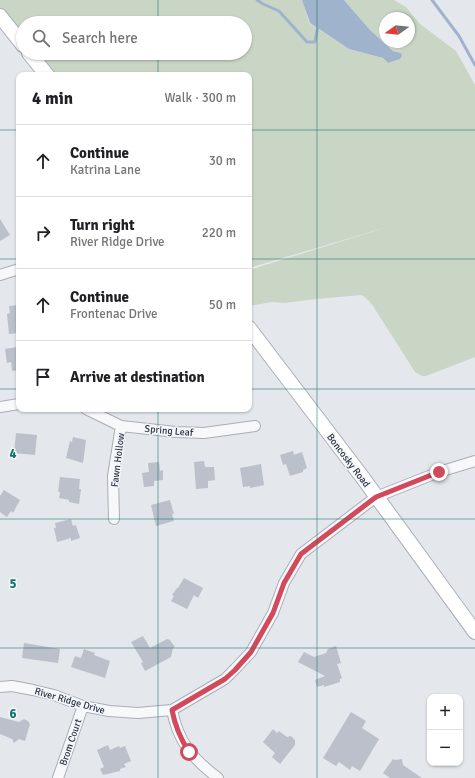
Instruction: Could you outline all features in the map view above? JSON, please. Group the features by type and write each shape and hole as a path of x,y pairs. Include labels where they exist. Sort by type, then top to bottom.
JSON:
{"street":[{"path":"0,16 16,36"},
{"path":"35,60 45,72"},
{"path":"0,275 16,270"},
{"name":"Boncosky Road","path":"252,332 363,478 475,632"},
{"path":"0,407 16,404"},
{"name":"Spring Leaf","path":"92,412 121,426 176,432 198,433 255,426"},
{"name":"Fawn Hollow","path":"114,519 113,476 121,426"},
{"name":"River Ridge Drive","path":"0,687 12,686 33,690 54,695 83,706 124,713 172,710 225,679 251,652 266,627 284,583 301,554 376,497 439,472 475,462"},
{"name":"Brom Court","path":"58,778 83,706"},
{"path":"172,710 175,724 185,745 204,767 218,778"}],"green space":[{"path":"0,0 301,0 303,2 309,23 349,49 383,58 388,63 400,59 402,56 401,53 393,51 390,48 415,48 415,18 420,24 456,51 475,85 475,357 426,376 422,376 415,372 373,306 362,295 285,303 272,302 252,305 252,269 394,225 252,267 252,72 51,72 41,60 252,60 252,16 16,16 16,29 0,9"},
{"path":"344,0 394,0 406,7 410,12 379,12 379,38"}],"water":[{"path":"302,0 344,0 379,38 379,48 390,48 393,51 401,53 402,56 400,59 388,63 383,58 349,49 310,23"}],"building":[{"path":"0,219 10,235 0,241"},
{"path":"16,305 16,333 9,334 7,314 10,313 9,306"},
{"path":"16,347 16,370 12,371 11,362 7,363 5,349"},
{"path":"16,433 37,435 35,455 14,453"},
{"path":"73,437 86,440 83,463 66,458 70,441 72,442"},
{"path":"293,451 294,455 302,452 307,468 303,470 303,472 290,476 286,464 283,465 280,455"},
{"path":"204,461 205,467 214,467 215,480 208,481 208,488 196,489 194,462"},
{"path":"159,462 160,471 163,470 163,480 154,481 154,486 144,487 142,473 149,472 148,463"},
{"path":"261,464 264,485 250,488 250,486 243,487 240,468"},
{"path":"60,477 80,479 79,489 81,489 79,504 59,498 60,492 58,492"},
{"path":"4,490 20,500 13,513 11,511 7,517 0,512 0,496"},
{"path":"170,500 174,514 172,514 174,521 156,526 151,505"},
{"path":"71,519 73,526 76,525 80,538 71,541 71,538 57,542 54,528 56,528 55,523"},
{"path":"184,578 203,588 198,598 194,595 187,609 171,601 174,596 172,595"},
{"path":"143,636 150,648 167,639 170,640 175,647 173,648 171,657 145,671 141,663 143,662 131,642"},
{"path":"24,643 60,649 58,663 22,658"},
{"path":"336,646 341,663 337,664 342,678 340,679 340,682 324,687 324,685 317,687 315,680 325,676 298,662 304,652 314,657 326,653 328,649"},
{"path":"84,649 95,653 94,655 110,661 105,678 71,667 75,656 81,658"},
{"path":"351,712 366,721 362,728 379,739 360,771 352,766 350,770 339,762 336,766 323,758"},
{"path":"0,717 19,722 24,719 28,721 30,724 25,741 19,739 14,743 12,739 0,734"},
{"path":"273,729 277,733 279,731 287,737 291,736 295,740 295,745 280,764 272,757 275,753 263,742"},
{"path":"108,745 110,750 119,746 120,748 125,746 131,761 124,764 126,767 120,769 120,771 103,775 100,769 104,767 97,750"},
{"path":"393,759 402,759 403,765 422,778 390,778 383,773"}],"waterway":[{"path":"257,0 279,11 307,42 315,42 318,26"},
{"path":"432,0 459,36 475,65"}],"route":[{"path":"189,752 181,739 175,724 172,710 225,679 251,652 266,627 284,583 301,554 376,497 439,472"}]}
